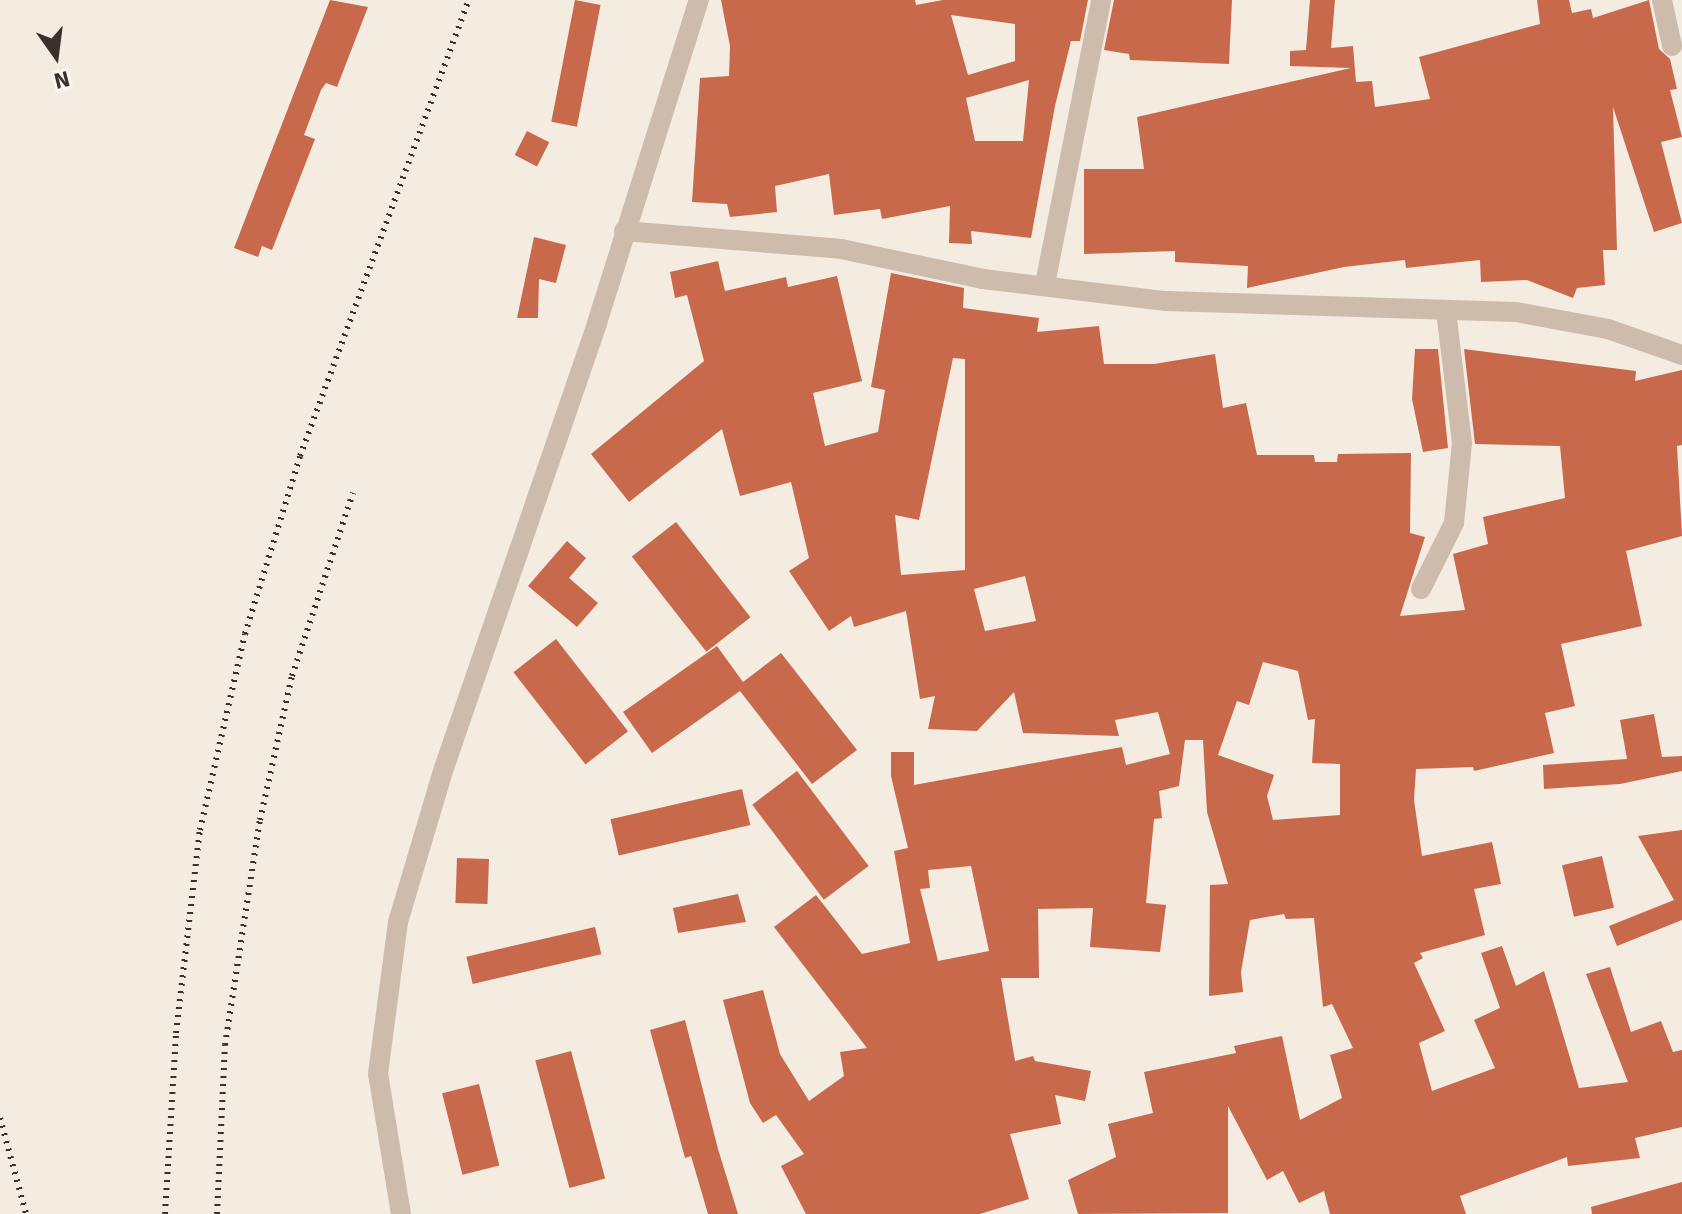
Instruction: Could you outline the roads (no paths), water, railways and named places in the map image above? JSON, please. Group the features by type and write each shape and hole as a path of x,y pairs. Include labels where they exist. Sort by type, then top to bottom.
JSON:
{"street":[{"path":"401,1214 378,1074 398,922 444,768 699,0"},
{"path":"1045,284 1101,0"},
{"path":"1662,0 1672,46"},
{"path":"624,231 841,249 983,279 1243,307 1516,312 1608,329 1682,355"},
{"path":"1421,589 1454,523 1462,443 1446,310"}],"railway":[{"path":"165,1214 176,1033 200,830 245,634 300,456 469,0"},
{"path":"217,1214 225,1045 260,820 292,676 353,493"},
{"path":"0,1118 26,1214"}]}
